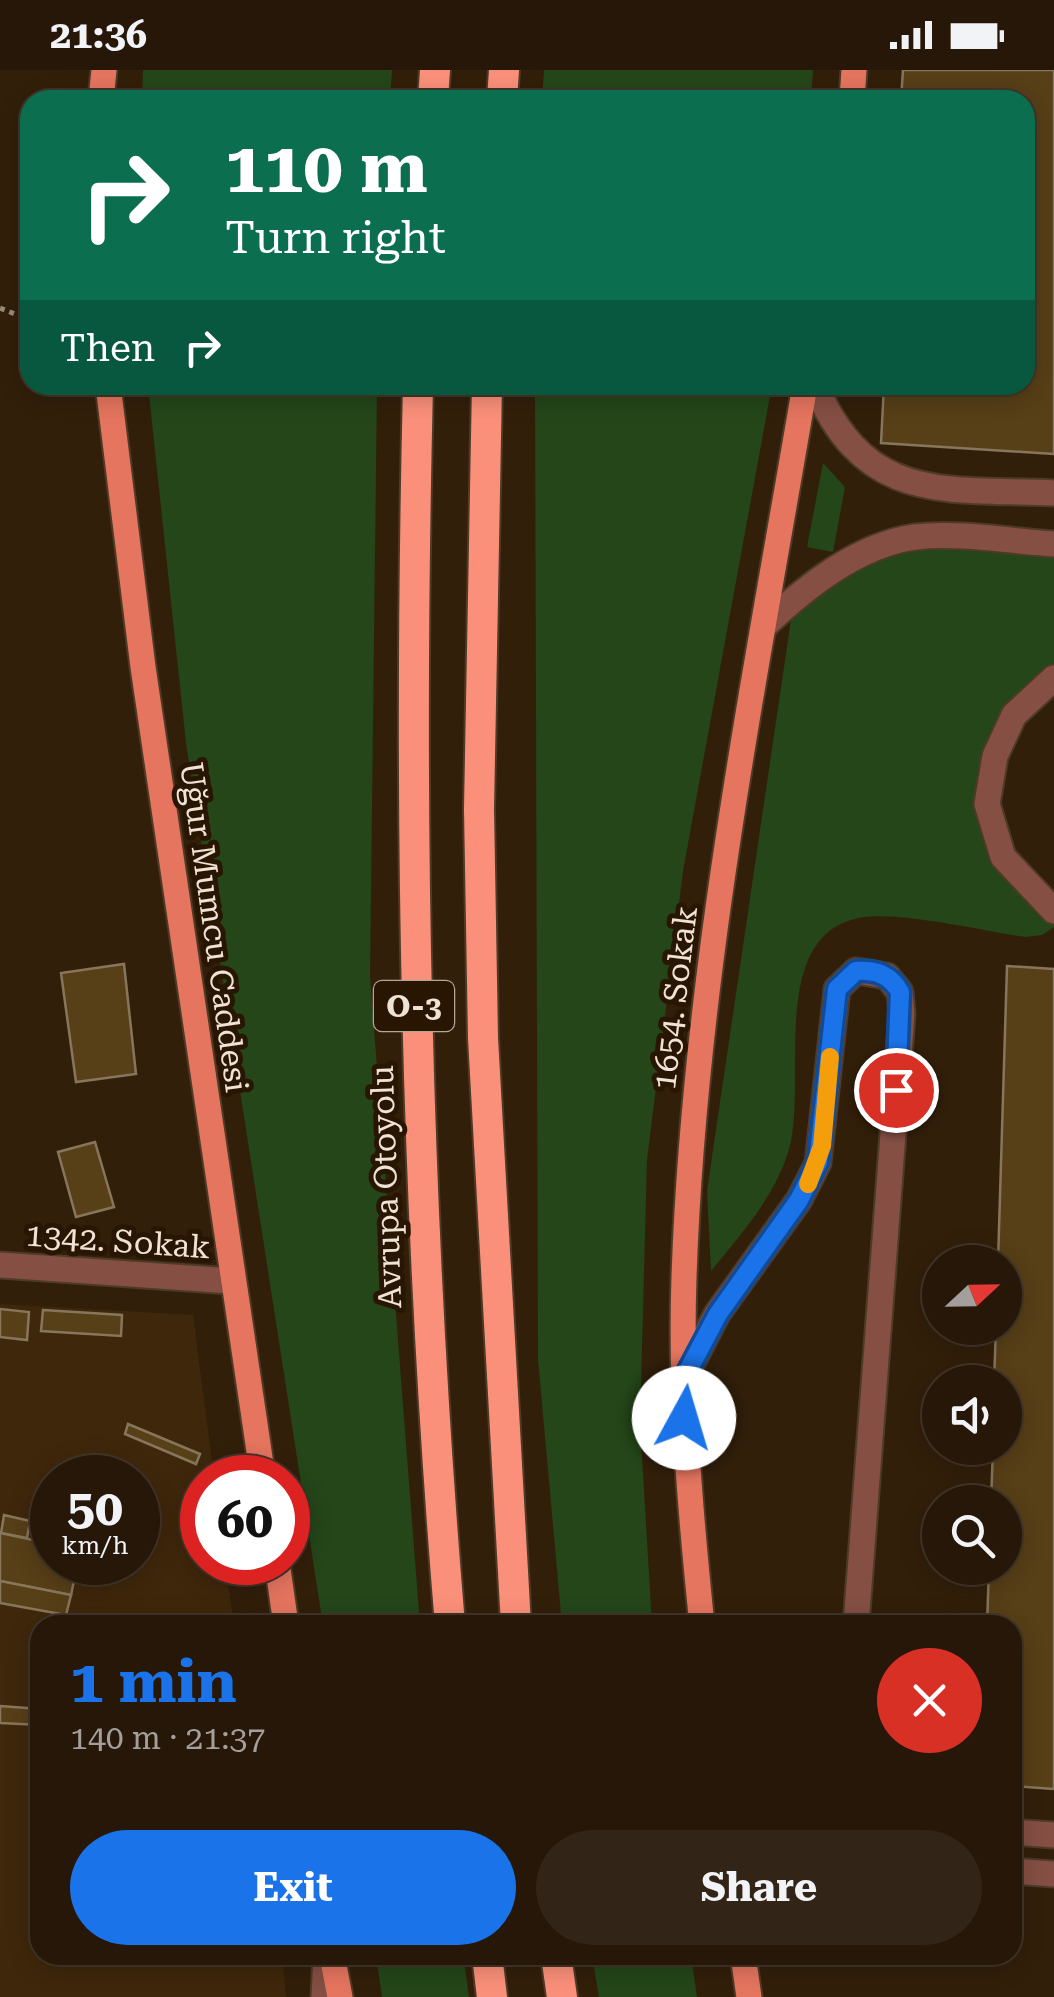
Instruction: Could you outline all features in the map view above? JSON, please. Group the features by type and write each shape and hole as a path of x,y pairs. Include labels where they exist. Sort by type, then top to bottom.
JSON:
{"highway":[{"name":"Avrupa Otoyolu","path":"418,395 412,942 422,1235 449,1615"},
{"name":"O-3","path":"487,395 479,809 483,1038 502,1443 515,1615"},
{"path":"488,1965 492,1997"},
{"path":"557,1965 562,1997"}],"main road":[{"name":"Uğur Mumcu Caddesi","path":"109,395 142,667 259,1455"},
{"name":"1654. Sokak","path":"701,1615 682,1382 688,1183 700,1047 803,395"},
{"path":"280,1585 284,1615"},
{"path":"332,1965 340,1997"},
{"path":"744,1965 749,1997"}],"street":[{"path":"820,395 827,410 871,463 905,484 1054,492"},
{"path":"764,626 824,577 894,542 936,537 1054,544"},
{"path":"1054,678 1014,716 994,756 987,804 1003,857 1054,911"},
{"path":"682,1382 718,1314 799,1200 818,1162 837,989 856,971 887,976 900,992 902,1014 857,1615"},
{"name":"1342. Sokak","path":"0,1265 231,1281"},
{"path":"1022,1833 1054,1835"},
{"path":"1022,1872 1054,1874"},
{"path":"324,1997 328,1965"}],"shaded area":[{"path":"0,1304 193,1315 211,1455 180,1455 180,1585 228,1585 233,1615 30,1615 30,1965 283,1965 286,1997 0,1997"}],"green space":[{"path":"143,70 392,70 391,90 142,90"},
{"path":"544,70 813,70 812,90 543,90"},
{"path":"149,395 377,395 370,977 419,1615 321,1615 310,1541 310,1455 297,1455 186,743"},
{"path":"535,395 770,395 683,871 647,1160 640,1422 651,1615 561,1615 538,1359"},
{"path":"823,463 845,487 833,552 807,547"},
{"path":"1054,544 1054,678 1014,716 988,818 1054,911 1054,927 1042,935 1025,937 874,916 830,930 812,951 802,979 797,1012 794,1113 786,1159 759,1210 711,1271 707,1191 794,599 879,548"},
{"path":"377,1965 464,1965 469,1997 382,1997"},
{"path":"594,1965 692,1965 697,1997 599,1997"}],"building":[{"path":"903,70 1054,70 1054,454 881,443 883,395 1035,395 1035,90 902,90"},
{"path":"124,964 136,1074 76,1082 61,973"},
{"path":"1007,966 1054,969 1054,1789 1022,1787 1022,1615 987,1615 988,1585 1022,1585 1022,1485 992,1485 992,1465 1022,1465 1022,1365 995,1365 995,1345 1022,1345 1022,1245 999,1245"},
{"path":"95,1142 114,1207 76,1217 58,1152"},
{"path":"0,1309 29,1312 27,1340 0,1337"},
{"path":"43,1310 122,1315 121,1336 41,1331"},
{"path":"128,1424 200,1454 180,1457 125,1434"},
{"path":"4,1515 30,1521 27,1538 1,1533"},
{"path":"0,1533 30,1539 30,1585 73,1585 71,1595 0,1581"},
{"path":"0,1581 71,1595 66,1615 0,1603"},
{"path":"0,1706 30,1708 30,1724 0,1723"}],"slow traffic":[{"path":"808,1184 822,1146 830,1057"}],"route":[{"path":"684,1418 682,1382 718,1314 799,1200 818,1162 837,989 848,974 856,971 887,976 900,992 896,1090"}]}
